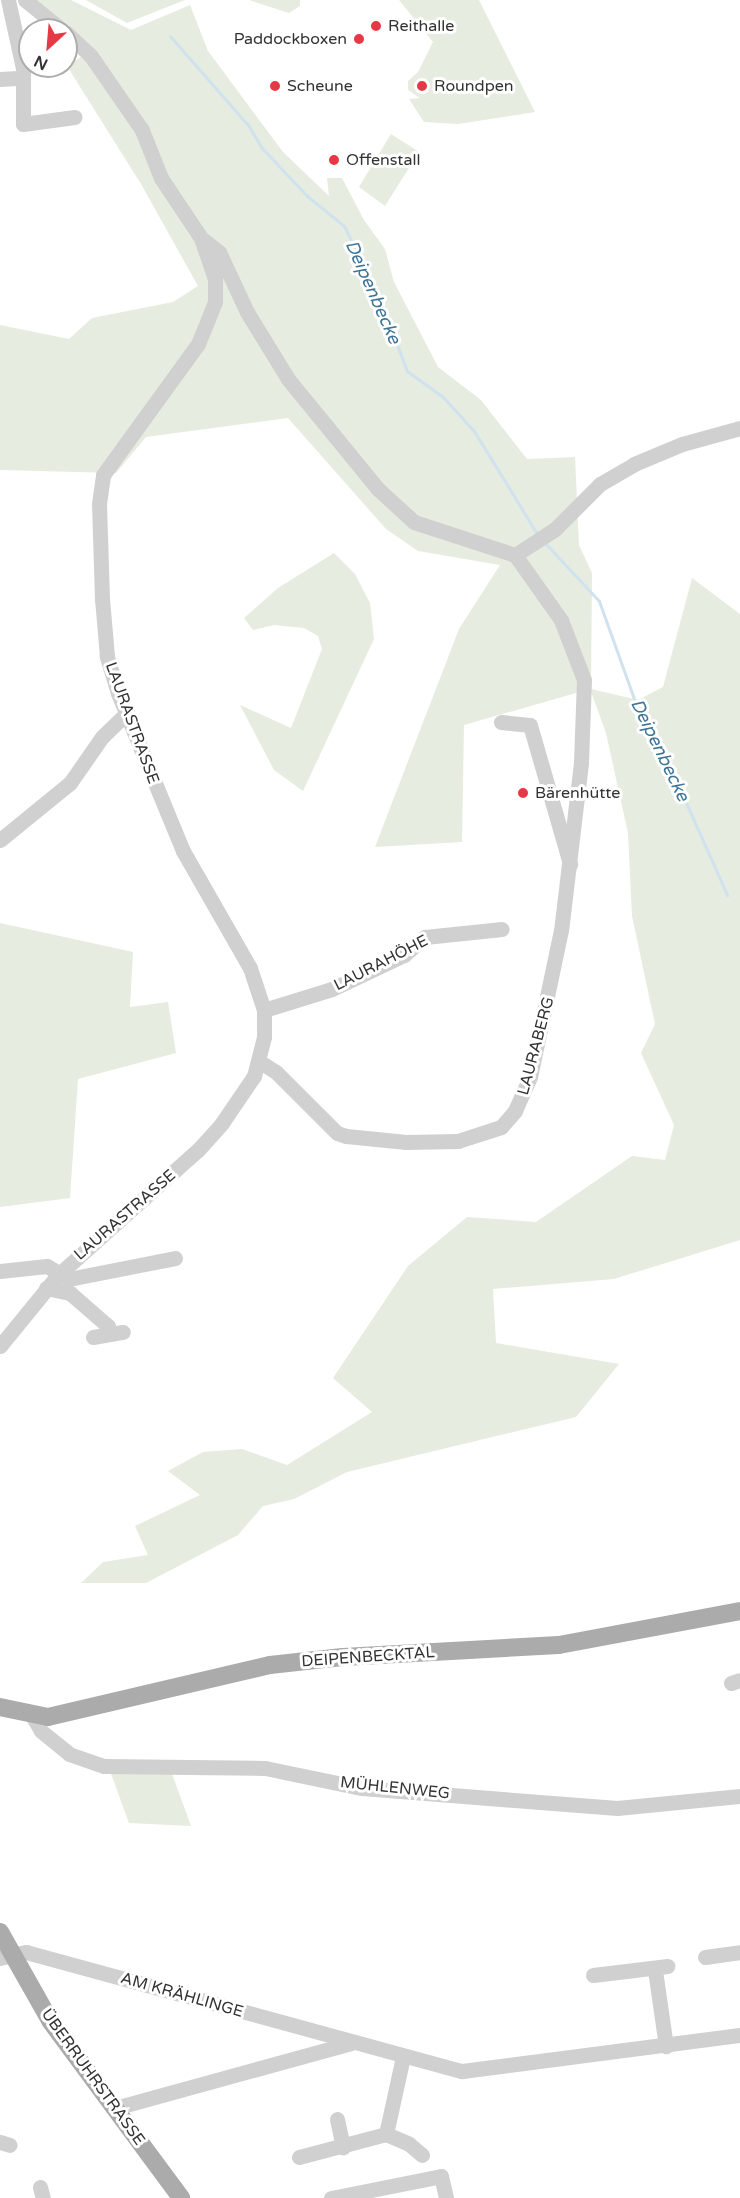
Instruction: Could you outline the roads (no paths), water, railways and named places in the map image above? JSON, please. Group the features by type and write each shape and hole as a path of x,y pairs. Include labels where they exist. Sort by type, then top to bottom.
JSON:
{"main road":[{"name":"DEIPENBECKTAL","path":"0,1707 33,1716 48,1717 270,1665 343,1657 559,1645 740,1611"},
{"name":"ÜBERRUHRSTRASSE","path":"0,1932 5,1955 51,2022 181,2198"}],"street":[{"path":"8,0 18,40"},
{"path":"25,0 47,18"},
{"name":"LAURASTRASSE","path":"0,1346 57,1275 198,1150 243,1093 260,1062 264,1010 243,953 174,830 107,656 99,536 100,488 104,474 157,404 208,325 215,302 215,279 201,238 161,178 142,130 91,56 78,44"},
{"path":"0,79 22,78 23,124 75,117"},
{"path":"201,238 219,252 247,312 288,379 400,512 428,528 515,555 555,529 600,484 626,469 682,444 740,428"},
{"name":"LAURABERG","path":"260,1062 276,1072 337,1133 346,1136 432,1143 482,1136 501,1126 525,1095 549,999 571,866 584,680 561,620 515,555"},
{"path":"0,840 70,783 102,737 127,712"},
{"name":"LAURABERG","path":"501,722 530,725 571,866"},
{"name":"LAURAHÖHE","path":"264,1010 332,989 404,955 425,937 502,929"},
{"name":"LAURASTRASSE","path":"0,1271 47,1266 57,1275 69,1280 176,1258"},
{"path":"46,1288 70,1293 116,1333 93,1337"},
{"name":"MÜHLENWEG","path":"33,1716 41,1731 62,1749 80,1760 104,1766 265,1768 362,1788 617,1808 740,1796"},
{"name":"AM KRÄHLINGE","path":"5,1955 26,1952 448,2068 477,2070 740,2035"},
{"path":"705,1957 740,1952"},
{"path":"592,1975 661,1968 666,2046"},
{"path":"115,2108 351,2043"},
{"path":"386,2134 403,2057"},
{"path":"337,2119 343,2147"},
{"path":"298,2157 386,2134 409,2144 422,2155"},
{"path":"331,2198 441,2176 446,2198"}],"waterway":[{"name":"Deipenbecke","path":"170,36 248,125 261,147 307,196 344,226 377,292 407,371 443,397 474,431 536,532"},
{"name":"Deipenbecke","path":"545,543 599,601 639,713 667,760 727,895"}],"place":[{"name":"Reithalle","path":"376,26"},
{"name":"Paddockboxen","path":"359,39"},
{"name":"Scheune","path":"275,86"},
{"name":"Roundpen","path":"422,86"},
{"name":"Offenstall","path":"334,160"},
{"name":"Bärenhütte","path":"523,793"}]}
